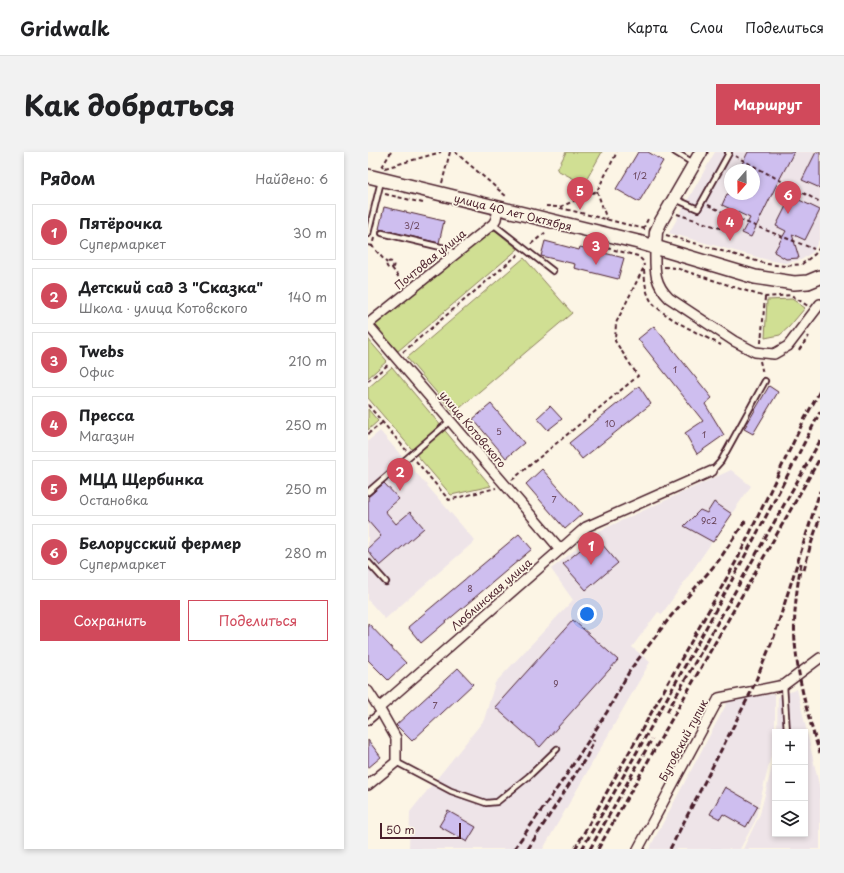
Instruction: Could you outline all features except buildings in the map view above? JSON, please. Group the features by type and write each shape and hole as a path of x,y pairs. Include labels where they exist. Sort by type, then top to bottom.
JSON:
{"main road":[{"name":"улица 40 лет Октября","path":"368,176 655,248 755,277 794,283 808,282 820,278"}],"street":[{"path":"701,152 656,232 655,248 657,280 661,290 669,298 734,341 755,352 761,353 774,354 788,346 818,308"},
{"path":"493,224 496,219 498,208"},
{"name":"Почтовая улица","path":"368,325 493,224"},
{"name":"улица Котовского","path":"368,325 560,549"},
{"name":"Люблинская улица","path":"380,709 586,527 712,471"},
{"name":"Бутовский тупик","path":"638,849 718,698 784,685 820,658"},
{"path":"368,691 396,738 396,762 368,785"}],"lane":[{"path":"675,152 695,164"},
{"path":"674,198 698,209 728,152"},
{"path":"368,234 381,180"},
{"path":"493,224 553,271"},
{"path":"382,233 449,249 455,255"},
{"path":"712,471 720,462 765,381"},
{"path":"368,492 450,421"},
{"path":"368,562 386,582"},
{"path":"784,685 787,729"},
{"path":"368,722 380,709"},
{"path":"396,762 451,791 486,803 497,802 529,776 557,749"}],"path":[{"path":"390,152 382,168 440,152"},
{"path":"442,184 450,152"},
{"path":"455,152 511,201"},
{"path":"559,208 597,191 617,152"},
{"path":"728,152 820,202"},
{"path":"597,191 607,220"},
{"path":"701,202 735,218 814,249"},
{"path":"676,214 729,231 735,218"},
{"path":"372,246 376,232 382,233"},
{"path":"368,381 546,232"},
{"path":"368,245 372,246 388,263 392,263 392,268 404,284"},
{"path":"388,263 386,267 388,269 392,268"},
{"path":"368,405 450,500 505,485 638,376 615,341 616,323 644,267"},
{"path":"676,268 764,296 791,295 818,308"},
{"path":"764,296 760,362 765,381"},
{"path":"368,434 382,422"}],"shaded area":[{"path":"715,152 820,152 820,238 813,252 801,260 785,263 768,260 669,233"},
{"path":"380,431 475,541 385,619 368,600 368,441"},
{"path":"731,470 751,486 662,614 658,612 632,647 650,662 543,849 409,849 410,812 484,720 495,683 573,600 551,569 599,531"},
{"path":"797,689 806,729 777,729 778,697"},
{"path":"775,694 775,729 772,729 772,752 755,821 740,849 649,849 727,703 740,698"},
{"path":"808,737 820,789 820,849 743,849 760,814 772,767 772,837 808,837"}],"green space":[{"path":"566,152 602,152 584,184 557,170"},
{"path":"492,228 518,249 398,351 374,325"},
{"path":"524,258 572,313 454,413 407,358"},
{"path":"792,299 805,308 780,335 765,338 767,300"},
{"path":"368,339 387,361 368,378"},
{"path":"392,367 491,486 451,495 368,398 368,388"},
{"path":"368,409 378,421 368,430"}],"railway":[{"path":"575,849 738,558 804,420 820,391"},
{"path":"582,849 704,632 820,412"},
{"path":"667,712 820,441"},
{"path":"598,849 820,458"},
{"path":"670,849 751,692 774,637 820,491"},
{"path":"804,570 820,517"},
{"path":"514,849 565,777 607,712 630,670 671,616 719,560 746,520"},
{"path":"801,563 795,612 795,642 798,670 804,699 820,753"},
{"path":"590,849 652,739"},
{"path":"528,849 587,756 594,740"}],"place":[{"name":"МЦД Щербинка","path":"580,210"},
{"name":"Белорусский фермер","path":"788,214"},
{"name":"Пресса","path":"730,241"},
{"name":"Twebs","path":"596,265"},
{"name":"Детский сад 3 \"Сказка\"","path":"400,491"},
{"name":"Пятёрочка","path":"591,565"}]}
